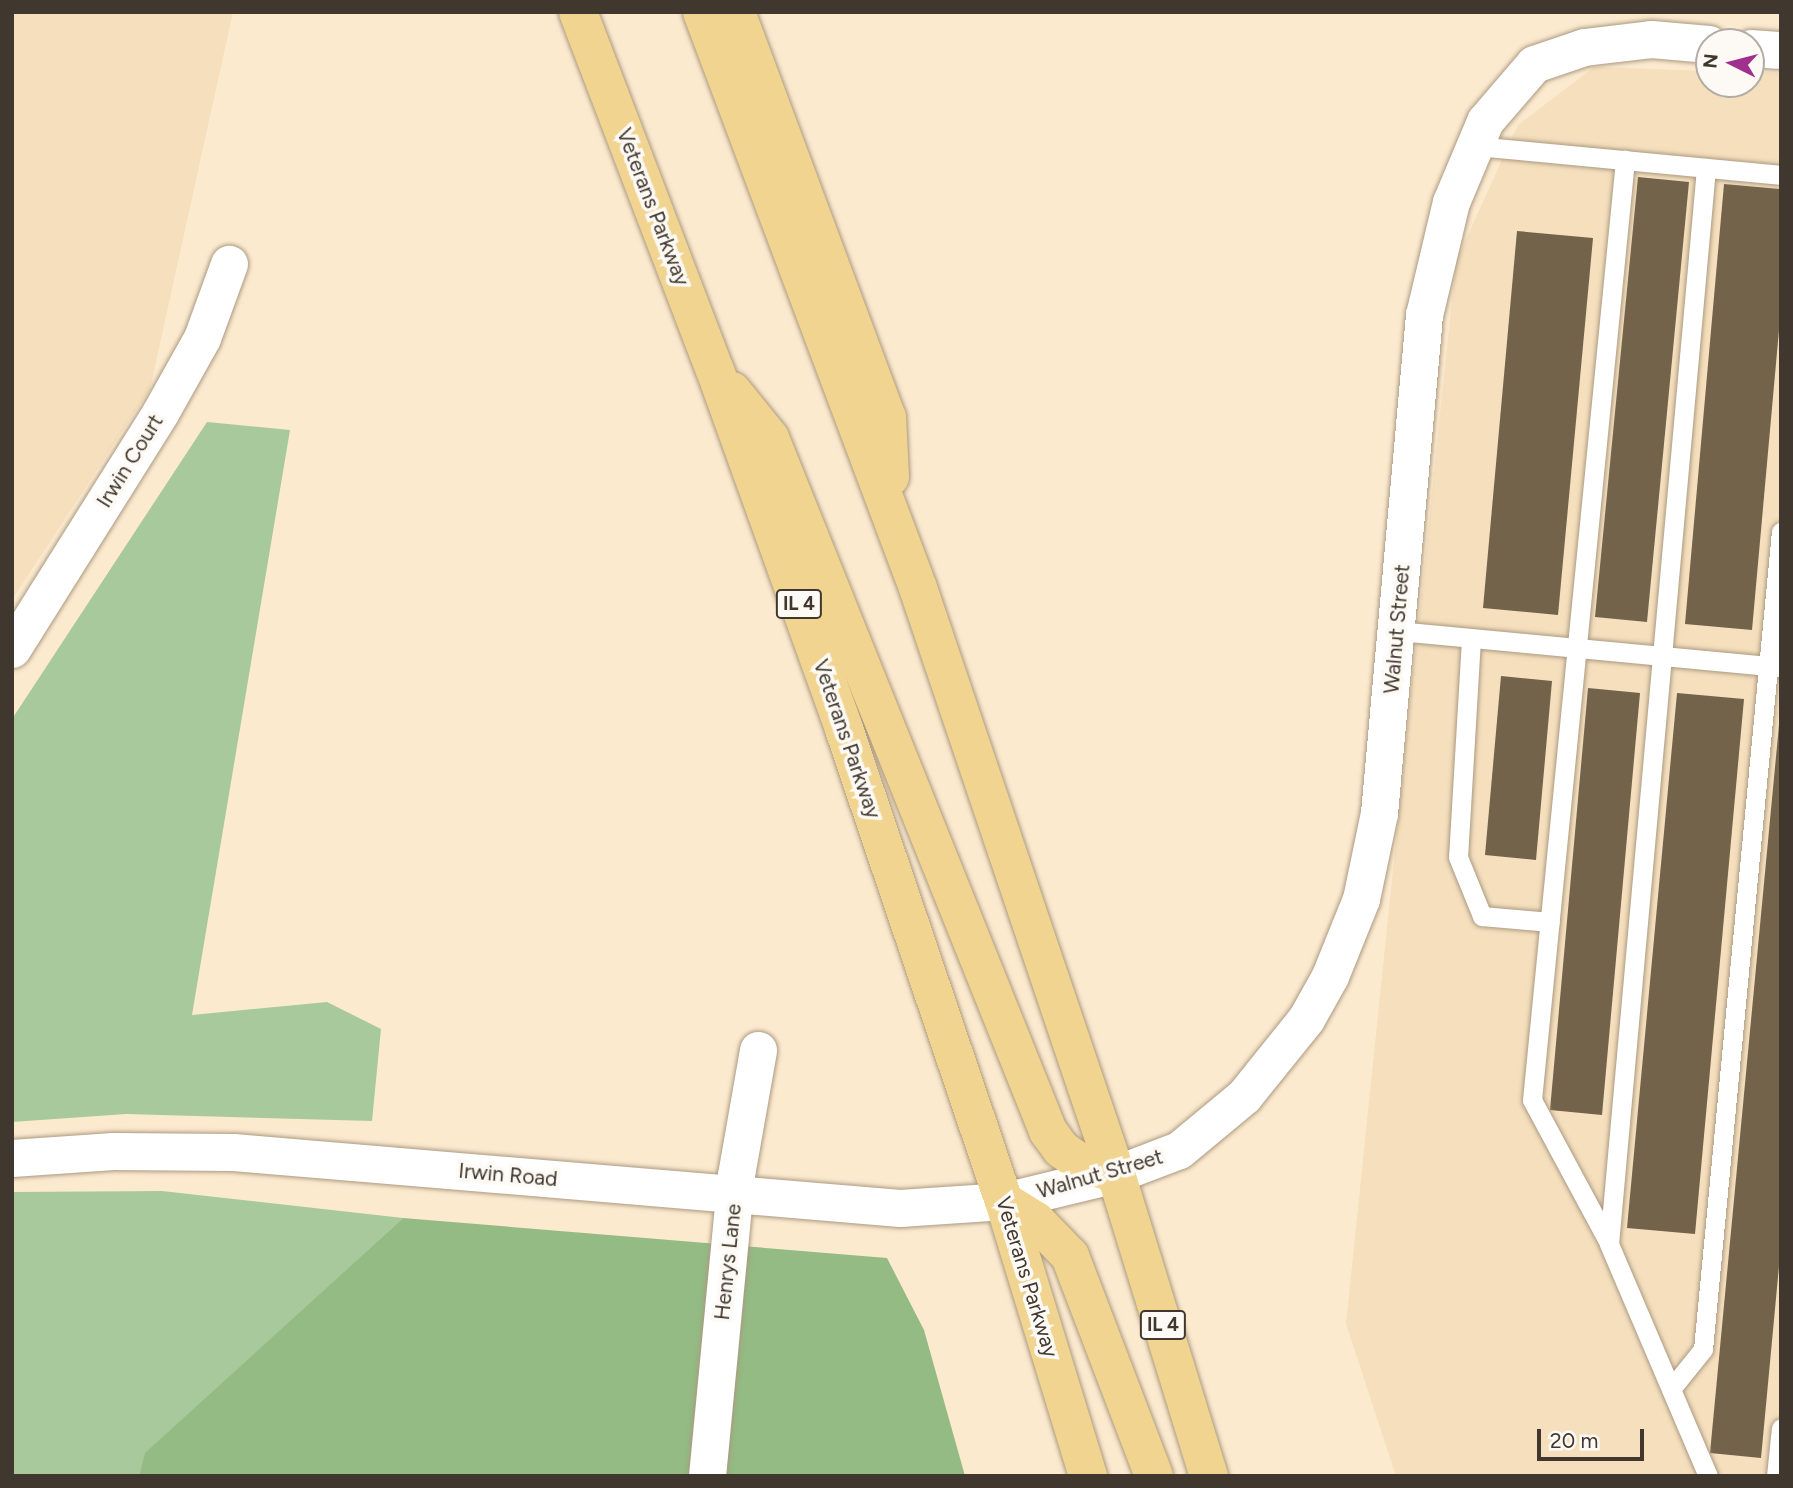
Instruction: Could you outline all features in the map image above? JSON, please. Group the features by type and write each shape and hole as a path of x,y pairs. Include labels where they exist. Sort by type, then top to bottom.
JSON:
{"highway":[{"name":"IL 4","path":"702,12 891,514 1116,1174 1209,1476"},
{"path":"736,12 887,417 891,514"},
{"name":"Veterans Parkway","path":"579,17 715,370 844,729 1004,1201 1088,1476"},
{"path":"715,370 770,438 1048,1131 1061,1149 1081,1163 1116,1174"},
{"path":"1004,1201 1036,1221 1070,1256 1154,1476"}],"street":[{"name":"Walnut Street","path":"1004,1201 1116,1174 1179,1150 1215,1124 1282,1053 1330,976 1361,899 1379,813 1398,631 1424,314 1451,202 1485,121 1534,64 1584,47 1651,39 1695,43"},
{"name":"Irwin Court","path":"12,649 202,338 229,264"},
{"name":"Henrys Lane","path":"707,1476 735,1196 758,1050"},
{"name":"Irwin Road","path":"12,1158 113,1151 233,1152 900,1208 1004,1201"}],"lane":[{"path":"1476,146 1781,175"},
{"path":"1625,160 1532,1100 1609,1244 1708,1476"},
{"path":"1609,1244 1706,168"},
{"path":"1671,1389 1703,1349 1775,667 1781,532"},
{"path":"1398,631 1775,667"},
{"path":"1471,639 1458,857 1482,916 1550,922"},
{"path":"1776,1476 1781,1428"}],"shaded area":[{"path":"12,12 233,12 150,389 12,600"},
{"path":"1594,67 1695,71 1695,98 1765,98 1765,72 1781,73 1781,1476 1396,1476 1346,1324 1456,261 1518,125"}],"green space":[{"path":"207,422 290,430 192,1015 327,1002 381,1029 372,1121 126,1114 12,1122 12,719"},
{"path":"162,1191 403,1218 146,1453 139,1476 12,1476 12,1192"},
{"path":"403,1218 887,1258 924,1330 965,1476 139,1476 145,1453"}],"building":[{"path":"1638,177 1689,182 1647,622 1595,617"},
{"path":"1724,184 1781,189 1781,308 1752,630 1685,624"},
{"path":"1517,231 1593,238 1558,615 1483,608"},
{"path":"1501,676 1552,681 1536,860 1485,855"},
{"path":"1588,688 1640,693 1602,1115 1550,1110"},
{"path":"1677,693 1744,699 1695,1234 1627,1228"},
{"path":"1779,725 1781,1245 1761,1458 1710,1453"}]}
